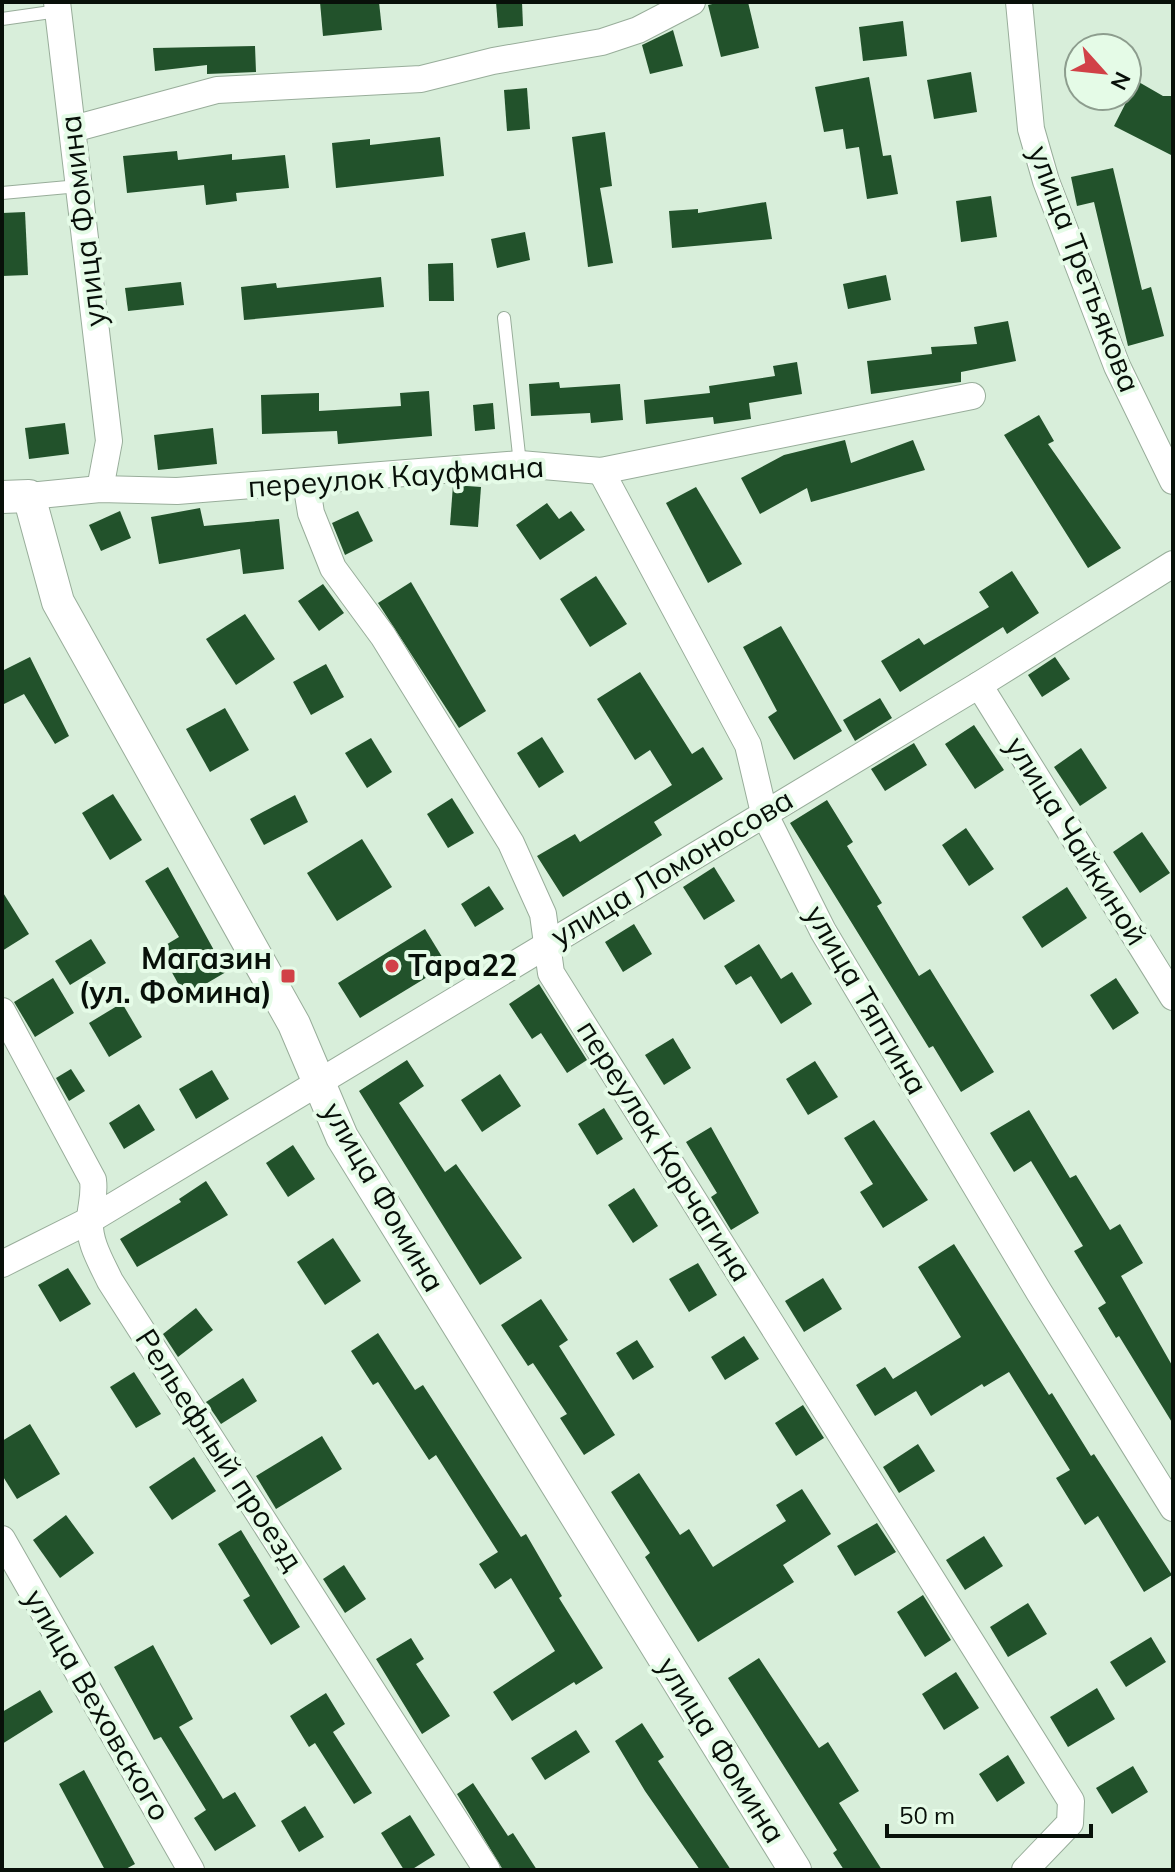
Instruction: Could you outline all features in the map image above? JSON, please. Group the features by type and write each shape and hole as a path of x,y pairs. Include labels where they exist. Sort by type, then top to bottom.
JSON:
{"street":[{"path":"73,129 217,90 421,79 493,61 602,42 638,30 692,2"},
{"name":"улица Третьякова","path":"1019,2 1031,129 1046,181 1117,366 1173,481"},
{"name":"улица Фомина","path":"58,7 109,441 100,489"},
{"name":"переулок Кауфмана","path":"15,496 100,489 177,491 520,464 601,471 972,396"},
{"name":"улица Тяптина","path":"601,471 748,745 764,813 823,931 1039,1292 1173,1508"},
{"name":"переулок Корчагина","path":"306,482 311,513 333,568 383,636 511,843 543,914 551,973 1071,1801 1070,1823 1025,1870"},
{"name":"улица Фомина","path":"15,496 58,602 294,1024 342,1137 795,1870"},
{"name":"улица Ломоносова","path":"2,1264 90,1220 545,943 979,685 1173,564"},
{"name":"улица Чайкиной","path":"979,685 1173,997"},
{"name":"Рельефный проезд","path":"2,1011 93,1180 95,1199 90,1220 94,1248 110,1281 487,1870"},
{"name":"улица Веховского","path":"2,1539 191,1870"}],"lane":[{"path":"2,19 58,7"},
{"path":"2,193 79,186"},
{"path":"504,318 520,464"}],"building":[{"path":"320,2 379,2 382,30 323,36"},
{"path":"496,2 522,2 523,26 498,28"},
{"path":"748,2 759,48 721,57 708,5"},
{"path":"903,21 907,56 863,61 859,27"},
{"path":"673,30 683,66 650,74 642,45"},
{"path":"255,46 256,72 207,74 207,65 155,71 153,48"},
{"path":"971,72 977,112 934,119 927,80"},
{"path":"869,77 883,156 891,155 898,194 867,199 859,147 846,149 843,129 824,132 815,87"},
{"path":"1143,84 1163,96 1173,96 1173,156 1114,126 1121,112 1143,112"},
{"path":"527,88 530,129 507,131 504,90"},
{"path":"605,132 612,186 600,188 613,263 588,267 572,137"},
{"path":"440,137 444,176 336,188 332,143 370,139 370,145"},
{"path":"177,151 178,160 232,154 232,160 285,155 289,188 236,193 237,201 206,205 204,185 127,193 123,156"},
{"path":"1113,168 1142,290 1151,287 1164,336 1128,346 1094,202 1077,206 1071,177"},
{"path":"991,196 997,237 961,242 956,201"},
{"path":"766,202 772,239 672,248 669,211 698,209 698,213"},
{"path":"25,212 28,275 2,276 2,213"},
{"path":"525,232 530,260 497,268 491,239"},
{"path":"453,263 454,301 429,301 428,264"},
{"path":"886,275 891,300 848,309 843,284"},
{"path":"381,277 384,307 244,320 241,287 276,283 277,288"},
{"path":"181,282 184,305 128,311 125,288"},
{"path":"1008,321 1016,361 961,372 961,382 871,394 867,361 932,354 931,347 977,344 974,327"},
{"path":"797,362 802,394 749,403 751,419 714,424 713,417 646,424 644,400 710,393 709,386 775,376 773,366"},
{"path":"559,382 560,388 620,384 623,420 591,423 590,413 531,416 529,384"},
{"path":"429,391 432,436 338,444 337,431 262,434 261,395 319,393 319,411 401,406 400,393"},
{"path":"493,403 495,429 475,431 473,405"},
{"path":"1039,415 1054,441 1048,444 1121,548 1088,568 1004,435"},
{"path":"65,423 69,454 29,459 25,428"},
{"path":"213,428 217,464 158,470 154,435"},
{"path":"845,440 851,463 913,440 925,470 811,502 807,488 760,514 741,478 784,455"},
{"path":"453,485 481,487 478,527 450,525"},
{"path":"696,487 742,564 708,583 666,503"},
{"path":"547,503 559,519 571,511 585,530 540,560 516,525"},
{"path":"200,508 204,526 279,519 284,569 243,574 240,549 159,564 151,517"},
{"path":"120,511 131,538 101,551 89,525"},
{"path":"358,511 373,541 345,555 332,523"},
{"path":"1012,571 1039,613 1007,634 1003,627 900,692 881,661 919,638 924,645 989,607 979,592"},
{"path":"596,576 627,624 590,647 560,599"},
{"path":"411,582 486,711 459,728 378,603"},
{"path":"323,584 344,613 319,631 298,601"},
{"path":"245,614 275,659 236,685 206,639"},
{"path":"781,626 842,731 794,760 768,717 777,711 743,647"},
{"path":"30,657 69,736 55,744 24,694 2,705 2,671"},
{"path":"1055,657 1070,679 1042,697 1028,675"},
{"path":"326,664 344,697 311,715 293,682"},
{"path":"640,672 692,754 703,747 723,779 654,822 662,835 563,897 537,856 575,834 580,842 672,785 650,750 635,760 597,699"},
{"path":"880,698 892,718 855,741 843,720"},
{"path":"225,708 249,750 210,772 186,729"},
{"path":"974,725 1004,770 975,789 945,744"},
{"path":"542,737 564,772 539,788 517,753"},
{"path":"371,738 392,772 367,788 345,753"},
{"path":"914,743 927,765 885,791 871,769"},
{"path":"1081,748 1107,788 1080,806 1054,767"},
{"path":"113,794 142,840 110,860 82,813"},
{"path":"295,795 308,822 264,845 250,819"},
{"path":"452,798 474,833 448,848 427,814"},
{"path":"827,800 853,842 847,846 882,903 877,906 919,976 930,969 994,1072 961,1092 933,1046 929,1048 790,823"},
{"path":"966,828 994,869 969,886 942,845"},
{"path":"1142,832 1170,873 1140,893 1113,852"},
{"path":"362,839 392,887 337,921 307,873"},
{"path":"168,867 226,972 185,996 159,949 179,937 145,881"},
{"path":"714,867 735,901 704,920 683,887"},
{"path":"489,886 504,909 475,927 461,904"},
{"path":"1067,887 1087,918 1042,948 1022,917"},
{"path":"2,891 29,934 2,951"},
{"path":"634,924 652,954 623,972 605,942"},
{"path":"425,929 447,965 360,1018 338,983"},
{"path":"91,939 106,963 70,985 55,961"},
{"path":"759,944 781,979 792,972 812,1004 781,1024 751,976 736,985 724,966"},
{"path":"53,978 74,1013 35,1037 14,1002"},
{"path":"1116,978 1139,1013 1113,1030 1090,995"},
{"path":"539,984 587,1060 567,1073 541,1033 532,1039 509,1004"},
{"path":"122,1003 142,1037 109,1057 89,1023"},
{"path":"673,1038 691,1068 664,1085 645,1055"},
{"path":"407,1060 424,1086 399,1103 445,1172 456,1164 522,1258 480,1285 359,1091"},
{"path":"815,1061 838,1097 808,1115 786,1079"},
{"path":"71,1069 85,1091 69,1101 56,1078"},
{"path":"212,1070 229,1099 196,1119 179,1089"},
{"path":"500,1074 521,1106 482,1132 461,1100"},
{"path":"139,1104 155,1130 124,1149 109,1123"},
{"path":"604,1108 623,1139 597,1155 578,1124"},
{"path":"1029,1110 1070,1178 1076,1175 1110,1230 1120,1224 1143,1263 1121,1276 1173,1367 1173,1424 1119,1336 1116,1338 1098,1308 1106,1303 1074,1251 1083,1246 1031,1161 1014,1172 990,1133"},
{"path":"874,1120 928,1200 883,1228 860,1192 873,1184 844,1138"},
{"path":"711,1127 759,1213 731,1230 711,1197 717,1193 686,1142"},
{"path":"293,1145 315,1179 288,1197 266,1163"},
{"path":"206,1181 228,1215 137,1267 120,1239 181,1202 179,1199"},
{"path":"634,1188 658,1226 633,1243 608,1205"},
{"path":"333,1238 361,1281 325,1305 297,1262"},
{"path":"954,1244 1049,1395 1052,1393 1091,1456 1094,1454 1172,1575 1144,1592 1098,1516 1085,1525 1056,1478 1070,1470 1009,1372 984,1387 982,1384 931,1416 916,1391 875,1416 856,1385 885,1367 893,1379 961,1337 918,1267"},
{"path":"698,1263 717,1295 689,1312 669,1279"},
{"path":"68,1268 91,1304 60,1322 38,1285"},
{"path":"823,1278 842,1309 804,1332 785,1301"},
{"path":"541,1299 568,1340 559,1346 615,1435 584,1455 560,1418 567,1414 533,1363 528,1366 501,1325"},
{"path":"196,1308 213,1330 178,1357 163,1334"},
{"path":"378,1333 415,1390 423,1385 521,1537 526,1534 562,1596 559,1598 603,1668 576,1685 574,1682 512,1721 493,1692 555,1651 511,1578 495,1589 479,1564 498,1552 436,1455 429,1460 378,1382 373,1385 351,1351"},
{"path":"744,1336 759,1359 725,1380 711,1357"},
{"path":"637,1340 654,1367 633,1380 616,1353"},
{"path":"134,1372 161,1414 136,1428 110,1387"},
{"path":"243,1378 257,1401 221,1424 206,1402"},
{"path":"803,1405 824,1438 796,1456 775,1423"},
{"path":"30,1424 60,1474 17,1499 2,1475 2,1441"},
{"path":"322,1436 342,1469 276,1509 256,1476"},
{"path":"918,1444 935,1471 899,1493 883,1467"},
{"path":"194,1457 216,1491 172,1520 149,1487"},
{"path":"639,1473 680,1535 689,1529 713,1567 786,1521 776,1505 802,1489 831,1534 783,1565 794,1582 698,1642 645,1557 650,1553 611,1492"},
{"path":"66,1515 94,1553 60,1578 33,1540"},
{"path":"877,1523 896,1552 855,1576 837,1546"},
{"path":"241,1530 300,1627 271,1645 243,1600 250,1596 218,1544"},
{"path":"984,1536 1003,1566 965,1590 946,1560"},
{"path":"344,1565 366,1599 345,1613 323,1579"},
{"path":"923,1595 951,1640 925,1657 897,1612"},
{"path":"1028,1603 1047,1634 1008,1657 990,1627"},
{"path":"1151,1637 1166,1662 1126,1687 1110,1662"},
{"path":"411,1638 424,1659 416,1664 450,1716 422,1734 376,1659"},
{"path":"153,1645 193,1719 179,1727 223,1799 235,1792 256,1826 215,1851 194,1818 206,1810 161,1737 154,1740 114,1667"},
{"path":"759,1658 819,1748 828,1742 859,1791 839,1803 882,1870 844,1870 833,1853 837,1850 728,1678"},
{"path":"956,1672 979,1708 944,1730 922,1694"},
{"path":"1097,1688 1115,1719 1068,1747 1050,1717"},
{"path":"40,1690 53,1712 2,1744 2,1712"},
{"path":"326,1693 345,1724 333,1732 372,1793 354,1804 315,1743 309,1747 290,1716"},
{"path":"642,1723 664,1757 658,1761 731,1870 700,1870 645,1791 615,1741"},
{"path":"576,1730 590,1752 545,1780 531,1758"},
{"path":"1008,1755 1025,1783 997,1802 979,1774"},
{"path":"1133,1766 1148,1792 1112,1814 1096,1788"},
{"path":"84,1770 135,1864 124,1870 105,1870 59,1784"},
{"path":"473,1783 508,1836 513,1833 537,1870 503,1870 457,1794"},
{"path":"305,1806 324,1837 299,1852 281,1821"},
{"path":"410,1815 435,1855 411,1870 404,1870 381,1833"}],"place":[{"name":"Тара22","path":"392,966"},
{"name":"Магазин (ул. Фомина)","path":"288,976"}]}
